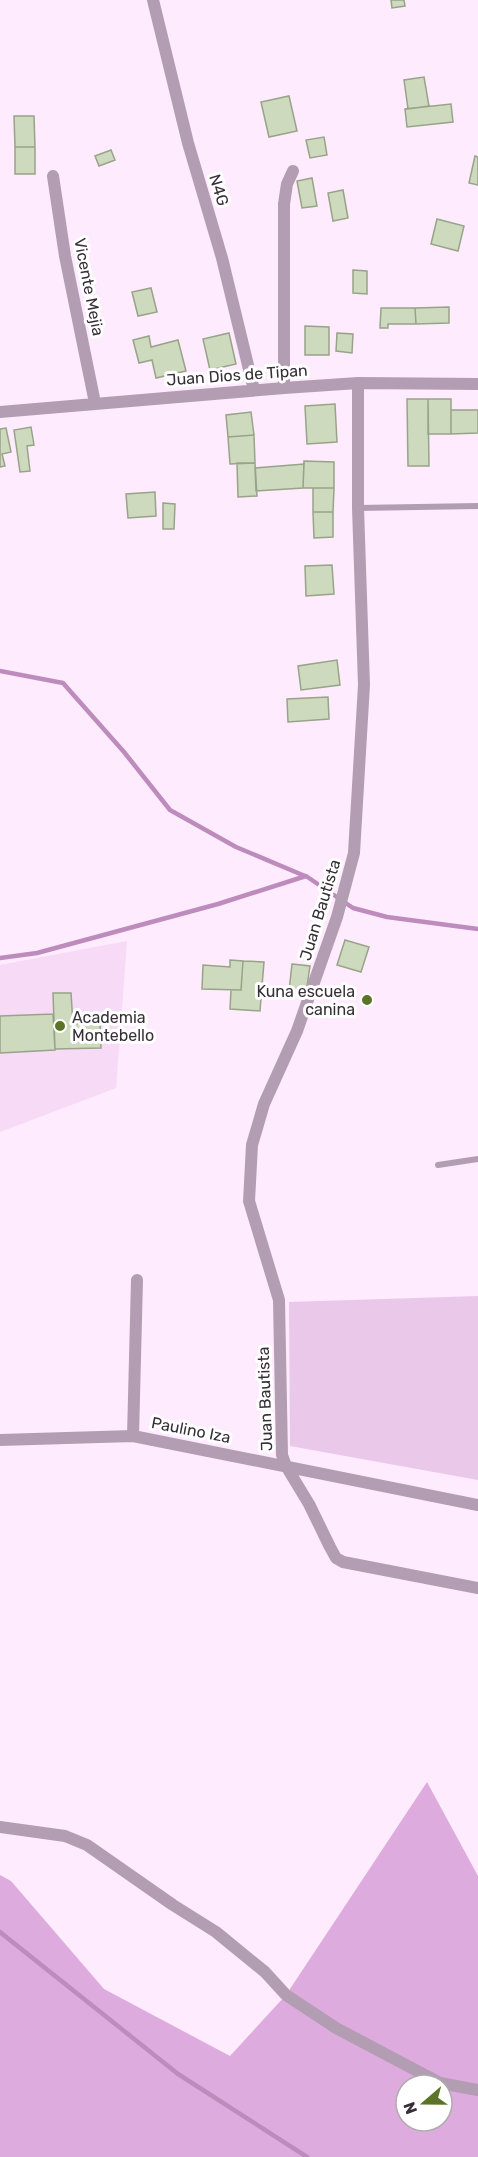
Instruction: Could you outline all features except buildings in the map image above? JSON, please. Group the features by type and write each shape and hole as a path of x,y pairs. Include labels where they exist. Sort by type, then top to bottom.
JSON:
{"street":[{"name":"N4G","path":"153,0 188,143 222,258 254,390"},
{"path":"284,388 284,204 287,184 293,171"},
{"name":"Vicente Mejia","path":"53,176 65,256 95,404"},
{"name":"Juan Dios de Tipan","path":"0,412 284,388 358,384 478,384"},
{"name":"Juan Bautista","path":"358,384 358,508 364,685 354,853 337,917 297,1031 264,1104 252,1145 249,1201 279,1300 282,1455 333,1553 343,1562 478,1588"},
{"path":"133,1436 136,1280"},
{"name":"Paulino Iza","path":"0,1440 133,1436 478,1505"},
{"path":"0,1827 65,1836 87,1845 216,1932 265,1972 286,1995 336,2028 440,2083 478,2090"}],"lane":[{"path":"358,508 478,506"},
{"path":"438,1165 478,1159"}],"shaded area":[{"name":"Academia Montebello","path":"127,941 116,1088 0,1132 0,965"},
{"path":"478,1296 478,1480 290,1446 289,1302"},
{"path":"427,1782 478,1876 478,2157 0,2157 0,1875 11,1881 104,1989 230,2056 286,1995"}],"waterway":[{"path":"0,671 63,683 124,752 170,810 236,847 305,876"},
{"path":"0,958 37,953 218,904 306,876 353,908 387,917 478,929"},
{"path":"0,1932 178,2074 307,2157"}],"place":[{"name":"Kuna escuela canina","path":"367,1000"},
{"name":"Academia Montebello","path":"60,1026"}]}
